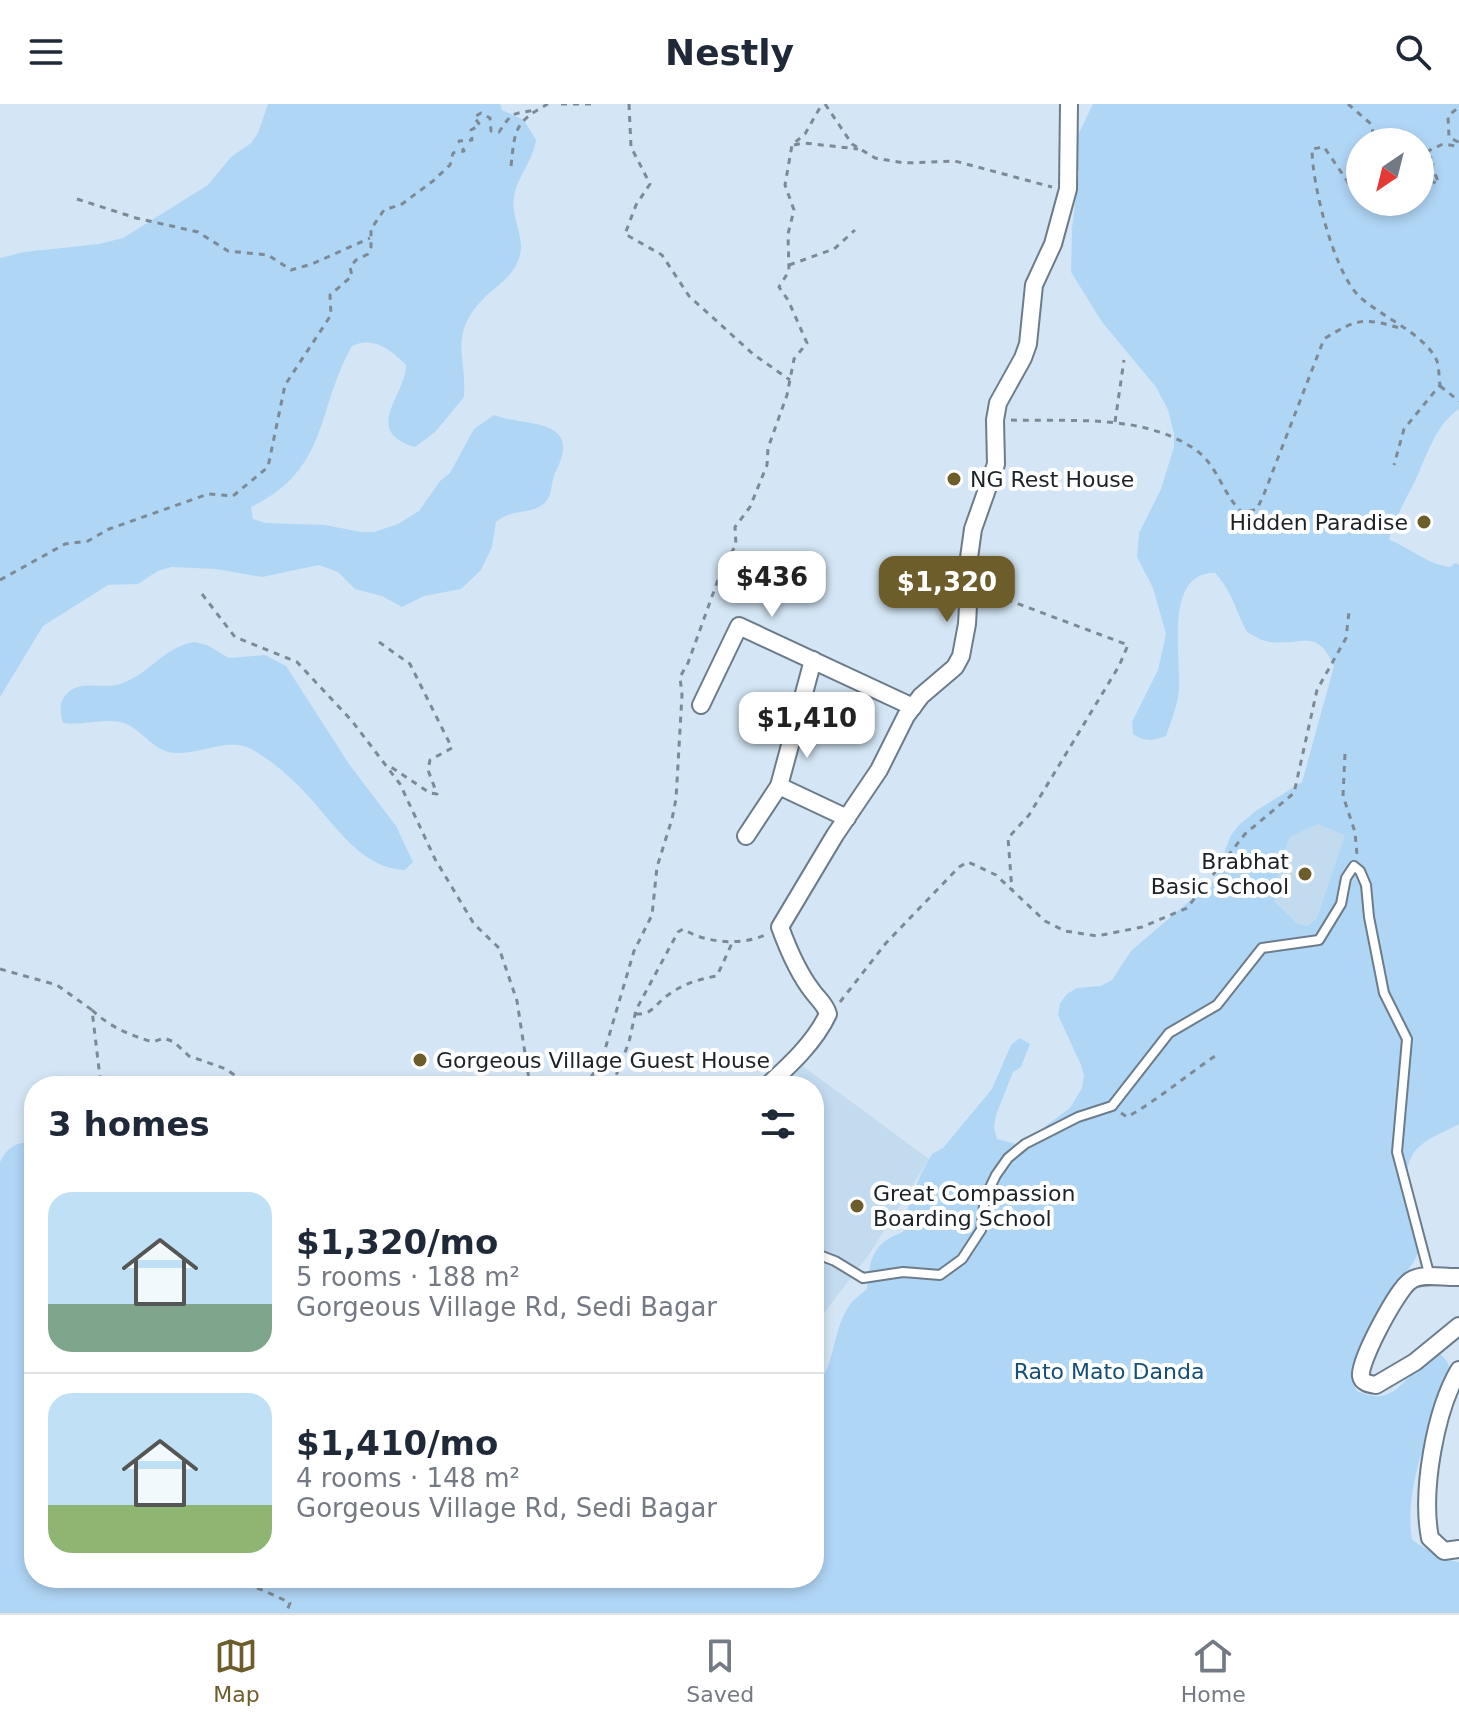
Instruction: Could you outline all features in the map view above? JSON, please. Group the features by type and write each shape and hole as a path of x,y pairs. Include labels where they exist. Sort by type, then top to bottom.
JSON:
{"street":[{"path":"779,1076 828,1014 785,946 780,927 879,770 913,707 921,696 955,667 961,656 967,624 967,572 973,529 996,464 995,420 998,403 1028,344 1034,285 1053,244 1068,189 1069,104"},
{"path":"701,705 739,626 913,707"},
{"path":"746,836 779,786 813,660"},
{"path":"779,786 847,818"},
{"path":"1459,1277 1412,1279 1398,1292 1363,1365 1361,1376 1364,1381 1376,1385 1391,1379 1459,1326"},
{"path":"1459,1370 1434,1440 1428,1508 1429,1532 1434,1543 1444,1551 1459,1549"}],"lane":[{"path":"824,1257 863,1278 903,1272 940,1275 962,1259 981,1230 985,1198 1008,1158 1025,1144 1078,1117 1112,1106 1169,1033 1217,1005 1262,948 1319,940 1341,904 1346,878 1354,866 1360,871 1366,885 1384,993 1407,1039 1397,1152 1430,1277"}],"path":[{"path":"511,166 515,130 536,110 548,104"},
{"path":"561,104 593,104"},
{"path":"629,104 631,147 650,184 636,205 625,234 662,255 689,296 753,354 790,380"},
{"path":"592,1076 596,1070 596,1057 604,1053 634,951 652,915 657,867 676,799 681,722 680,677 688,663 723,566 736,545 735,527 750,507 767,465 768,448 794,359 807,343 779,287 789,271 788,234 794,210 785,185 792,145 805,134 824,104 852,144 875,158 904,163 955,161 1068,189"},
{"path":"1348,104 1372,128"},
{"path":"1434,148 1443,144 1456,146 1458,142 1449,137 1447,127 1448,116 1459,107"},
{"path":"0,580 65,544 88,541 109,529 208,494 233,496 268,467 285,385 331,315 330,295 352,276 350,267 356,260 368,254 371,229 384,210 410,199 450,165 453,153 464,151 459,141 472,140 471,130 480,125 474,117 481,113 490,118 491,131 499,132 507,118 515,112 536,110"},
{"path":"792,145 804,143 862,150"},
{"path":"1346,179 1324,147 1312,149 1312,172 1328,237 1354,291 1371,307 1424,343 1437,361 1440,385 1459,401"},
{"path":"77,199 136,218 198,232 228,251 268,255 291,270 370,238"},
{"path":"789,265 834,249 855,230"},
{"path":"995,420 1115,422 1148,427 1196,450 1216,470 1234,505 1243,513 1257,509 1324,339 1344,327 1371,319 1403,329"},
{"path":"1115,422 1124,360"},
{"path":"1394,465 1404,429 1440,385"},
{"path":"969,586 1128,645 1119,666 1029,815 1008,838 1012,891"},
{"path":"202,594 235,637 297,662 352,721 400,784 435,859 474,924 499,948 517,1001 528,1076"},
{"path":"828,1014 849,994 886,943 959,867 968,862 996,875 1045,921 1065,931 1097,936 1142,927 1187,908 1245,834 1294,793 1317,690 1346,638 1349,612"},
{"path":"379,642 410,664 452,748 430,760 428,770 437,794 430,793 385,763"},
{"path":"1345,754 1343,796 1355,832 1357,860 1354,866"},
{"path":"616,1076 636,1014 678,932 683,929 704,939 733,941 760,937 780,927"},
{"path":"636,1014 653,1011 666,996 697,979 717,976 733,941"},
{"path":"0,969 57,985 110,1026 153,1042 164,1038 174,1042 189,1056 226,1069 236,1076"},
{"path":"92,1010 100,1076"},
{"path":"1112,1106 1127,1117 1218,1054"},
{"path":"253,1588 290,1603 286,1613"}],"shaded area":[{"name":"Brabhat Basic School","path":"1318,824 1346,834 1317,918 1308,926 1298,924 1275,902 1280,862 1290,837"},
{"name":"Great Compassion Boarding School","path":"800,1064 816,1076 786,1076"},
{"name":"Great Compassion Boarding School","path":"824,1082 929,1159 870,1253 824,1313"}],"green space":[{"path":"268,104 500,104 502,110 524,120 536,140 514,197 514,214 521,246 517,263 472,312 462,335 464,397 435,432 415,447 399,440 391,432 388,422 406,365 375,343 352,346 308,457 295,475 276,492 251,507 253,519 265,523 325,525 361,532 374,532 398,524 419,511 440,481 450,473 474,429 494,415 534,423 556,432 562,441 563,453 550,494 546,502 537,508 508,515 496,522 492,547 481,570 461,589 424,596 402,607 382,596 355,589 338,572 319,565 262,577 216,569 171,567 138,584 108,585 43,626 0,697 0,258 123,238 208,185 231,157 251,143 258,133"},
{"name":"Rato Mato Danda","path":"1093,104 1459,104 1459,409 1443,424 1432,443 1389,540 1433,563 1450,567 1455,563 1459,565 1459,1124 1425,1142 1410,1160 1408,1183 1419,1217 1421,1242 1415,1260 1391,1290 1369,1329 1351,1374 1357,1391 1377,1396 1398,1388 1420,1366 1440,1353 1448,1363 1443,1398 1418,1465 1410,1521 1412,1540 1443,1559 1459,1562 1459,1613 0,1613 0,1162 6,1152 24,1143 24,1588 824,1588 824,1374 843,1316 867,1289 874,1253 885,1241 903,1232 908,1207 932,1154 943,1148 992,1089 1011,1045 1020,1038 1030,1044 1021,1067 1013,1072 996,1115 994,1127 997,1139 1020,1145 1070,1108 1082,1088 1084,1076 1058,1015 1060,1003 1077,988 1101,986 1112,980 1131,951 1214,880 1231,835 1239,825 1302,782 1334,666 1328,654 1315,642 1270,642 1247,632 1230,594 1215,573 1199,576 1188,586 1182,600 1178,636 1178,694 1166,736 1149,740 1133,734 1132,722 1158,670 1166,634 1153,588 1137,557 1139,533 1161,489 1174,447 1174,434 1168,410 1156,387 1102,322 1071,272 1072,228 1079,172 1072,147","holes":["1318,824 1345,835 1317,918 1308,926 1298,924 1275,902 1278,877 1290,837"]},
{"path":"194,642 207,645 229,658 265,655 286,666 349,764 396,826 413,862 405,870 390,868 363,854 289,777 249,748 223,745 185,753 168,752 124,723 63,723 61,705 71,690 82,686 120,684 173,650"}],"place":[{"name":"NG Rest House","path":"954,479"},
{"name":"Hidden Paradise","path":"1424,522"},
{"name":"Brabhat Basic School","path":"1305,874"},
{"name":"Gorgeous Village Guest House","path":"420,1060"},
{"name":"Great Compassion Boarding School","path":"857,1206"}]}
